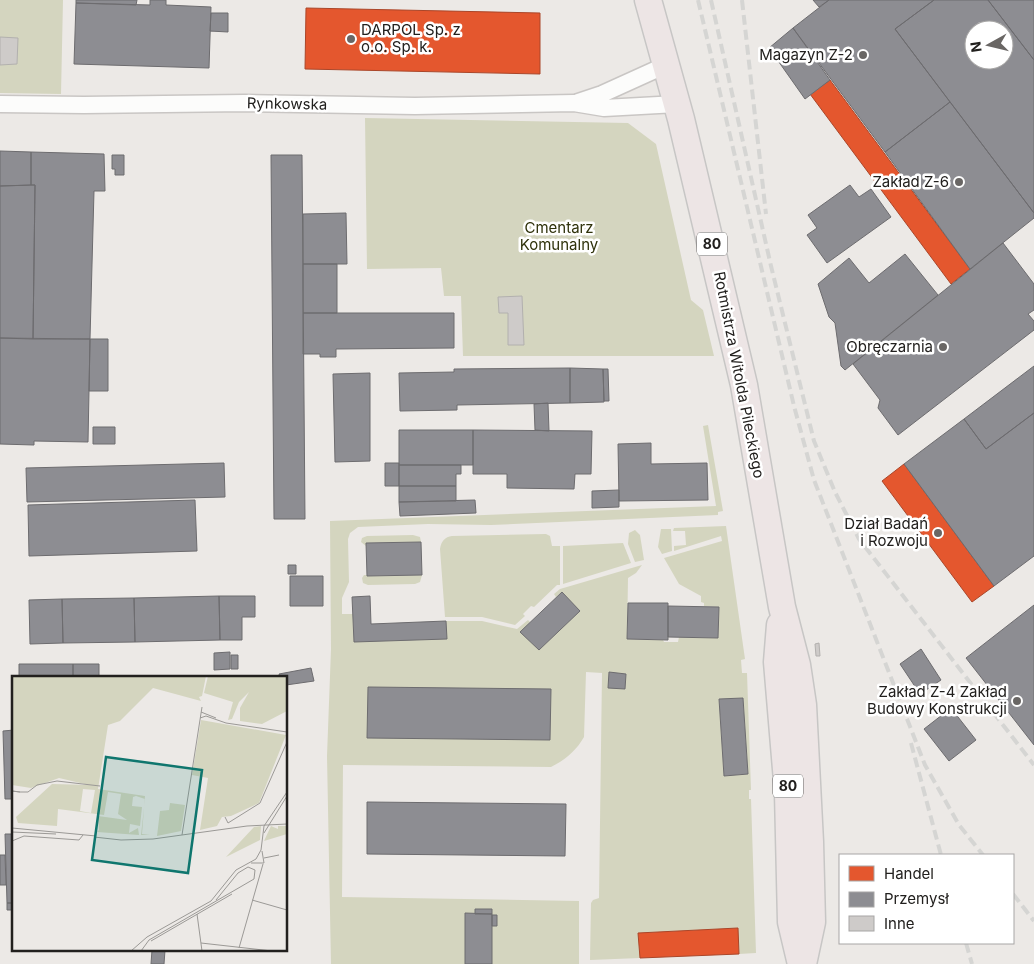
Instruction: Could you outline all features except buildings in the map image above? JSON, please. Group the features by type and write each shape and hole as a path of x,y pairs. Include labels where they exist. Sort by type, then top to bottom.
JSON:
{"main road":[{"name":"Rotmistrza Witolda Pileckiego","path":"648,0 677,104 724,293 744,385 782,607 797,665 803,705 808,790 812,922 802,964"}],"street":[{"name":"Rynkowska","path":"574,103 602,94 666,65"},
{"name":"Rynkowska","path":"0,104 415,106 574,103 604,108 677,104"}],"green space":[{"path":"0,0 63,0 61,94 0,93"},
{"name":"Cmentarz Komunalny","path":"365,118 628,123 656,144 691,300 703,310 714,356 463,356 461,296 444,296 441,268 367,269"},
{"path":"708,425 723,511 718,512 718,515 491,525 428,524 358,527 350,533 348,539 349,582 342,598 342,614 353,614 354,642 446,621 482,621 517,629 528,620 530,622 521,632 539,650 579,611 562,592 556,597 554,594 560,589 642,565 636,573 628,578 627,639 678,642 679,637 718,638 719,607 704,606 704,603 701,602 701,596 679,584 664,558 722,541 721,536 674,551 674,546 686,545 685,531 673,531 674,528 726,526 745,659 741,660 742,673 747,673 751,790 749,790 749,799 751,799 756,953 739,954 737,928 639,933 640,958 590,960 591,903 599,898 602,673 586,672 584,737 570,755 551,767 343,765 342,897 579,901 579,964 331,964 327,756 331,649 330,521 716,506 703,426","holes":["743,698 748,774 724,776 719,699"]},
{"path":"661,529 671,529 672,551 662,554 658,547"},
{"path":"635,530 640,535 644,560 635,562 628,544 629,533"},
{"path":"546,534 550,536 552,546 560,546 560,585 557,585 534,607 531,606 523,614 525,616 515,625 482,617 445,617 440,549 445,538 452,536"},
{"path":"413,535 420,537 421,542 367,543 366,546 361,542 362,538 367,536"},
{"path":"623,543 631,563 563,584 563,546"},
{"path":"364,575 422,575 420,582 415,584 368,585 363,583 362,578"}],"railway":[{"path":"698,0 794,406 814,480 925,765 959,825 982,854"},
{"path":"711,0 771,266 814,441 835,492 859,539 1034,765"},
{"path":"742,0 766,214"},
{"path":"911,743 941,854"},
{"path":"1014,895 1034,921"},
{"path":"966,944 972,964"}],"place":[{"name":"DARPOL Sp. z o.o. Sp. k.","path":"351,39"},
{"name":"Magazyn Z-2","path":"863,55"},
{"name":"Zakład Z-6","path":"959,182"},
{"name":"Obręczarnia","path":"943,347"},
{"name":"Dział Badań i Rozwoju","path":"938,533"},
{"name":"Zakład Z-4 Zakład Budowy Konstrukcji","path":"1017,701"}]}
